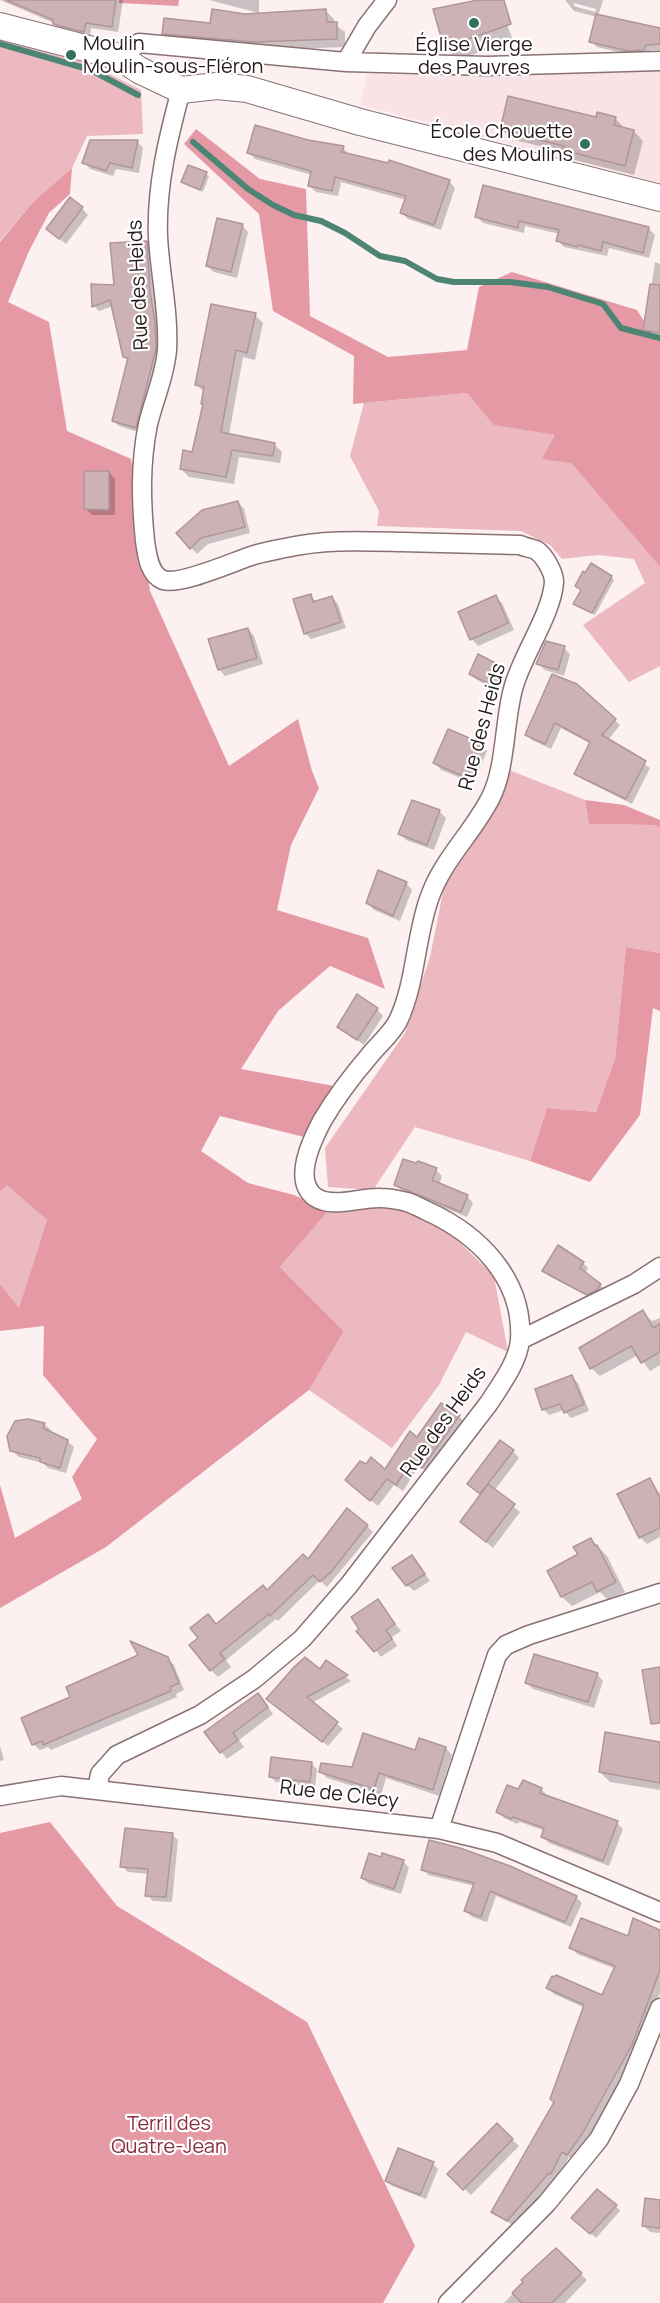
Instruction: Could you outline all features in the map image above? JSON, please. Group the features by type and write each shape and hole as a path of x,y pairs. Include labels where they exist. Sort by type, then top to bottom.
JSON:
{"street":[{"path":"345,62 367,26 387,0"},
{"path":"0,26 120,57 139,70 181,90 217,86 247,89 360,122 660,198"},
{"path":"120,57 139,43 345,62 487,66 660,61"},
{"name":"Rue des Heids","path":"97,1790 100,1774 117,1755 200,1715 254,1679 302,1640 349,1586 489,1403 507,1375 520,1340 511,1288 501,1269 477,1241 446,1220 407,1202 380,1198 331,1202 315,1197 307,1186 304,1172 309,1152 322,1123 344,1085 397,1024 407,996 422,923 430,897 446,864 492,796 498,777 513,688 547,609 554,581 548,564 537,550 520,545 373,541 312,542 255,555 188,578 166,581 159,578 151,567 147,553 141,504 142,467 149,423 166,353 168,321 158,238 158,204 168,138 181,90"},
{"path":"520,1340 633,1284 660,1267"},
{"path":"439,1829 497,1655 506,1645 529,1635 660,1593"},
{"name":"Rue de Clécy","path":"0,1796 61,1786 439,1829 497,1843 660,1912"},
{"path":"448,2303 547,2203 599,2139 629,2084 660,2008"}],"shaded area":[{"path":"0,40 90,64 141,90 143,134 87,136 72,168 33,202 0,241"},
{"name":"École Chouette des Moulins","path":"660,68 660,183 360,105 367,74 506,77"},
{"path":"467,393 495,425 555,435 570,462 660,567 660,666 629,682 583,625 645,583 634,559 598,555 562,559 550,545 521,531 377,526 379,511 350,456 364,403"},
{"path":"509,770 585,800 589,824 654,825 660,828 660,953 626,947 615,1059 596,1112 547,1108 530,1161 415,1127 373,1190 328,1187 325,1148 405,1033 430,957 444,887 494,810"},
{"path":"7,1184 47,1220 19,1309 0,1284 0,1191"},
{"path":"372,1203 438,1219 494,1276 508,1352 466,1332 439,1385 392,1448 309,1390 344,1331 280,1267 328,1211"}],"green space":[{"path":"119,0 179,0 178,6 119,3"},
{"path":"196,129 260,179 306,189 310,316 388,357 467,350 479,287 512,272 637,310 656,341 660,341 660,567 571,463 542,459 555,435 494,425 467,393 353,404 354,356 273,311 259,214 184,144"},
{"path":"72,168 70,194 49,213 29,251 8,302 49,322 67,431 131,459 150,591 229,766 298,719 319,788 291,845 277,910 368,938 385,989 330,966 278,1011 241,1069 334,1086 308,1138 220,1116 201,1151 248,1183 294,1195 328,1211 280,1267 344,1331 309,1390 106,1547 0,1608 0,1485 15,1538 82,1499 72,1477 97,1439 43,1375 44,1326 0,1331 0,1284 19,1308 47,1220 7,1185 0,1191 0,242 33,202"},
{"path":"585,800 624,805 660,820 660,828 654,825 589,824"},
{"path":"626,947 660,953 660,1011 653,1008 640,1115 590,1182 530,1161 547,1108 596,1112 615,1059"},
{"name":"Terril des Quatre-Jean","path":"50,1822 117,1906 307,2022 415,2246 383,2303 0,2303 0,1833"}],"building":[{"path":"6,0 116,0 112,27 86,23 84,32 53,24 53,20"},
{"name":"Église Vierge des Pauvres","path":"478,0 504,0 511,24 444,48 433,9"},
{"path":"212,9 245,14 326,9 327,22 337,22 337,39 253,42 162,34 164,18 210,23"},
{"path":"596,14 660,28 660,44 646,45 644,50 628,51 589,42"},
{"path":"508,96 596,117 597,112 616,117 614,125 634,130 625,166 563,150 564,146 500,130"},
{"path":"255,125 308,140 344,146 342,152 388,163 389,160 450,180 434,225 400,213 406,196 335,177 332,191 308,186 311,171 247,153"},
{"path":"90,140 138,140 132,168 110,163 106,171 82,163"},
{"path":"188,165 207,172 200,190 181,182"},
{"path":"483,185 649,227 643,253 603,242 601,251 578,245 577,247 556,241 559,230 519,221 518,228 475,217"},
{"path":"70,197 83,207 59,239 46,229"},
{"path":"217,218 243,224 231,272 206,266"},
{"path":"147,241 156,349 136,428 112,421 128,358 123,357 110,300 92,307 91,284 114,285 110,243"},
{"path":"650,284 660,285 660,333 643,330"},
{"path":"211,304 256,313 247,353 236,350 221,432 275,443 273,456 232,450 226,477 180,469 183,450 192,452 203,404 201,404 204,387 195,385"},
{"path":"84,471 109,471 109,510 84,509"},
{"path":"238,501 245,527 201,538 190,549 176,533 202,510"},
{"path":"591,563 612,576 592,613 573,604 581,590 575,586 583,571 585,573"},
{"path":"311,594 313,602 332,596 341,622 304,634 293,599"},
{"path":"496,595 508,623 470,640 458,612"},
{"path":"248,628 257,658 218,670 208,639"},
{"path":"546,641 565,646 558,670 536,664"},
{"path":"478,654 499,665 489,684 469,674"},
{"path":"552,674 577,684 616,719 602,735 646,761 626,799 574,774 590,742 555,723 545,744 525,735"},
{"path":"448,729 481,743 467,778 433,763"},
{"path":"412,800 440,810 427,845 398,834"},
{"path":"378,870 407,882 393,916 366,903"},
{"path":"357,994 378,1008 357,1040 337,1027"},
{"path":"403,1159 416,1163 418,1161 437,1168 432,1180 468,1195 461,1212 394,1185"},
{"path":"558,1245 584,1262 580,1268 601,1284 598,1289 587,1295 542,1271"},
{"path":"643,1310 653,1328 660,1324 660,1352 641,1363 631,1346 590,1369 579,1348"},
{"path":"572,1375 584,1404 564,1413 560,1404 542,1410 535,1389"},
{"path":"441,1403 460,1415 422,1468 412,1461 396,1485 387,1479 370,1501 345,1480 360,1461 366,1464 371,1457 385,1469 410,1431 417,1437"},
{"path":"28,1419 45,1423 43,1428 68,1440 60,1468 40,1462 40,1458 10,1451 7,1436 15,1421"},
{"path":"500,1440 514,1450 480,1494 467,1484"},
{"path":"650,1478 660,1498 660,1528 639,1538 617,1494"},
{"path":"488,1484 515,1504 486,1542 460,1522"},
{"path":"347,1508 368,1525 331,1572 320,1582 313,1575 270,1616 269,1614 220,1653 225,1659 210,1671 189,1645 198,1638 190,1628 208,1614 216,1624 263,1585 267,1590 303,1554 308,1559"},
{"path":"591,1538 616,1582 597,1592 592,1582 561,1597 547,1571 578,1554 573,1547"},
{"path":"412,1555 425,1574 406,1586 392,1568"},
{"path":"378,1599 395,1624 386,1630 392,1639 374,1652 356,1631 359,1629 351,1617"},
{"path":"130,1641 168,1657 179,1683 170,1687 171,1691 43,1745 42,1741 32,1745 21,1718 70,1697 66,1687 138,1655"},
{"path":"534,1654 598,1673 588,1702 525,1683"},
{"path":"305,1657 320,1669 326,1660 348,1675 307,1697 338,1722 322,1742 266,1699"},
{"path":"660,1667 660,1723 651,1724 642,1670"},
{"path":"258,1693 268,1707 233,1733 238,1740 220,1753 204,1732"},
{"path":"605,1732 660,1742 660,1783 599,1772"},
{"path":"363,1733 415,1750 419,1738 446,1747 433,1790 379,1773 374,1789 319,1772 321,1763 352,1767"},
{"path":"271,1757 312,1762 310,1782 269,1777"},
{"path":"523,1780 542,1788 540,1793 618,1821 603,1861 541,1837 544,1828 513,1817 511,1819 496,1812 507,1785 518,1789"},
{"path":"125,1828 173,1833 166,1897 145,1896 148,1869 120,1867"},
{"path":"429,1840 460,1848 510,1866 577,1896 565,1922 490,1891 481,1917 464,1911 474,1883 421,1870"},
{"path":"369,1853 381,1857 382,1853 404,1860 394,1889 361,1878"},
{"path":"581,1918 628,1936 633,1918 660,1930 660,1970 632,2045 582,2134 567,2155 562,2152 551,2174 549,2173 507,2221 491,2212 554,2102 550,2099 584,2005 546,1988 552,1976 556,1975 602,1995 615,1966 569,1948"},
{"path":"497,2123 513,2139 463,2190 447,2174"},
{"path":"398,2148 434,2162 420,2195 385,2181"},
{"path":"597,2189 617,2205 590,2234 571,2218"},
{"path":"645,2198 660,2200 660,2228 642,2226"},
{"path":"556,2248 582,2273 552,2303 522,2303 512,2293 523,2282 521,2280"}],"waterway":[{"path":"0,44 91,70 138,95"},
{"path":"193,142 248,189 273,205 294,215 321,221 345,233 380,256 405,261 437,279 454,282 510,282 548,287 603,304 621,328 660,338"}],"place":[{"name":"Église Vierge des Pauvres","path":"474,23"},
{"name":"Moulin Moulin-sous-Fléron","path":"71,55"},
{"name":"École Chouette des Moulins","path":"585,144"}]}
